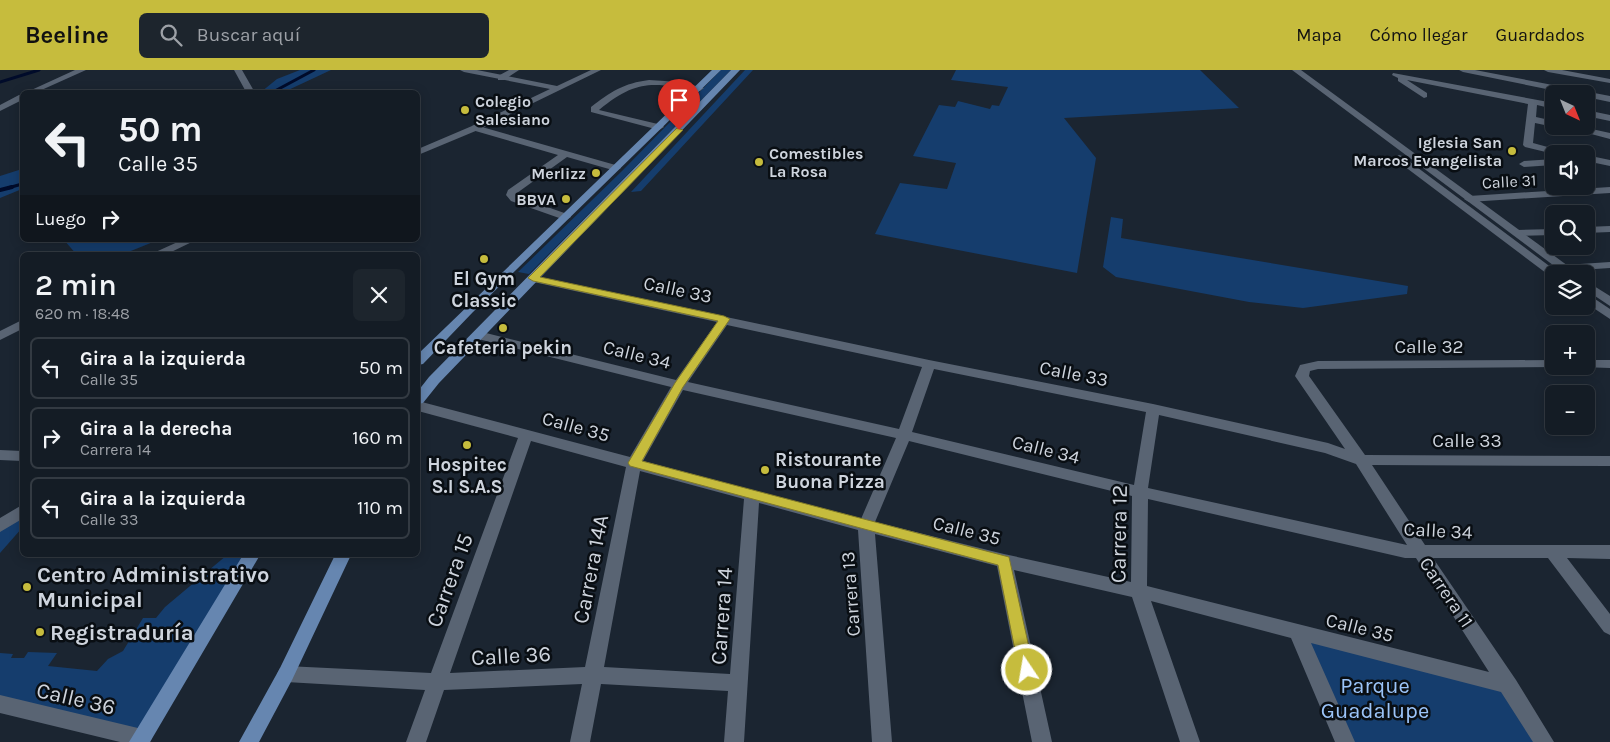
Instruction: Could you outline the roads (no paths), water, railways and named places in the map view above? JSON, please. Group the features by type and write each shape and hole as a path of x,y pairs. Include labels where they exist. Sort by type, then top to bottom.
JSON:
{"main road":[{"path":"420,359 469,309 717,70"},
{"path":"420,398 434,380 736,70"},
{"path":"140,740 251,557"},
{"path":"249,742 286,674 342,557"}],"street":[{"path":"36,90 82,70"},
{"path":"238,70 248,90"},
{"path":"464,70 557,88"},
{"path":"501,78 515,70"},
{"path":"420,151 475,128 597,70"},
{"path":"1283,70 1545,267"},
{"path":"1296,70 1561,265"},
{"path":"1388,70 1424,94"},
{"path":"1463,70 1545,86"},
{"path":"1548,70 1610,81"},
{"path":"1396,75 1545,104"},
{"path":"659,127 595,112 594,109 625,88 662,82 700,88"},
{"path":"1595,96 1610,99"},
{"path":"0,108 20,98"},
{"path":"1533,102 1528,145 1545,149"},
{"path":"1595,115 1610,118"},
{"path":"1531,119 1545,122"},
{"path":"475,128 564,155 616,168"},
{"path":"1595,133 1610,136"},
{"path":"564,155 512,192 511,195 566,217"},
{"path":"1595,160 1610,163"},
{"path":"1524,164 1545,163"},
{"name":"Calle 31","path":"1470,199 1610,190"},
{"path":"1595,230 1610,229"},
{"path":"1517,233 1545,232"},
{"path":"162,252 185,242"},
{"path":"1595,267 1610,265"},
{"name":"Calle 33","path":"533,278 929,364 1153,409 1328,448 1361,460 1610,461"},
{"path":"1595,291 1610,302"},
{"path":"1595,304 1610,315"},
{"path":"634,463 678,385 724,319"},
{"path":"0,336 20,325"},
{"name":"Calle 34","path":"478,335 678,385 904,435 1140,492 1390,547 1420,552 1610,552"},
{"name":"Carrera 13","path":"882,742 866,526 904,435 929,364"},
{"name":"Calle 32","path":"1305,368 1318,365 1545,364"},
{"path":"1595,364 1610,364"},
{"name":"Carrera 11","path":"1305,368 1302,376 1361,460 1544,742"},
{"name":"Calle 35","path":"420,407 866,526 1004,561 1139,591 1509,686"},
{"name":"Carrera 12","path":"1153,409 1140,492 1139,591 1190,742"},
{"name":"Carrera 15","path":"416,742 526,435"},
{"path":"0,455 20,456"},
{"name":"Carrera 14A","path":"580,742 634,463"},
{"name":"Carrera 14","path":"734,742 752,494"},
{"path":"0,526 20,512"},
{"path":"1553,552 1610,627"},
{"path":"1004,561 1042,742"},
{"path":"1298,633 1345,742"},
{"name":"Calle 36","path":"286,674 436,682 594,675 738,683"},
{"name":"Calle 36","path":"0,704 140,740"}],"waterway":[{"path":"0,82 39,70"},
{"path":"277,90 314,70"},
{"path":"8,188 20,185"},
{"path":"8,188 12,187"},
{"path":"0,190 8,188"}],"place":[{"name":"Colegio Salesiano","path":"465,110"},
{"name":"Iglesia San Marcos Evangelista","path":"1512,151"},
{"name":"Comestibles La Rosa","path":"759,162"},
{"name":"Merlizz","path":"596,173"},
{"name":"BBVA","path":"566,199"},
{"name":"El Gym Classic","path":"484,259"},
{"name":"Cafeteria pekin","path":"503,328"},
{"name":"Hospitec S.I S.A.S","path":"467,445"},
{"name":"Ristourante Buona Pizza","path":"765,470"},
{"name":"Centro Administrativo Municipal","path":"27,587"},
{"name":"Registraduría","path":"40,632"}],"park label":[{"name":"Parque Guadalupe","path":"1375,698"}]}
